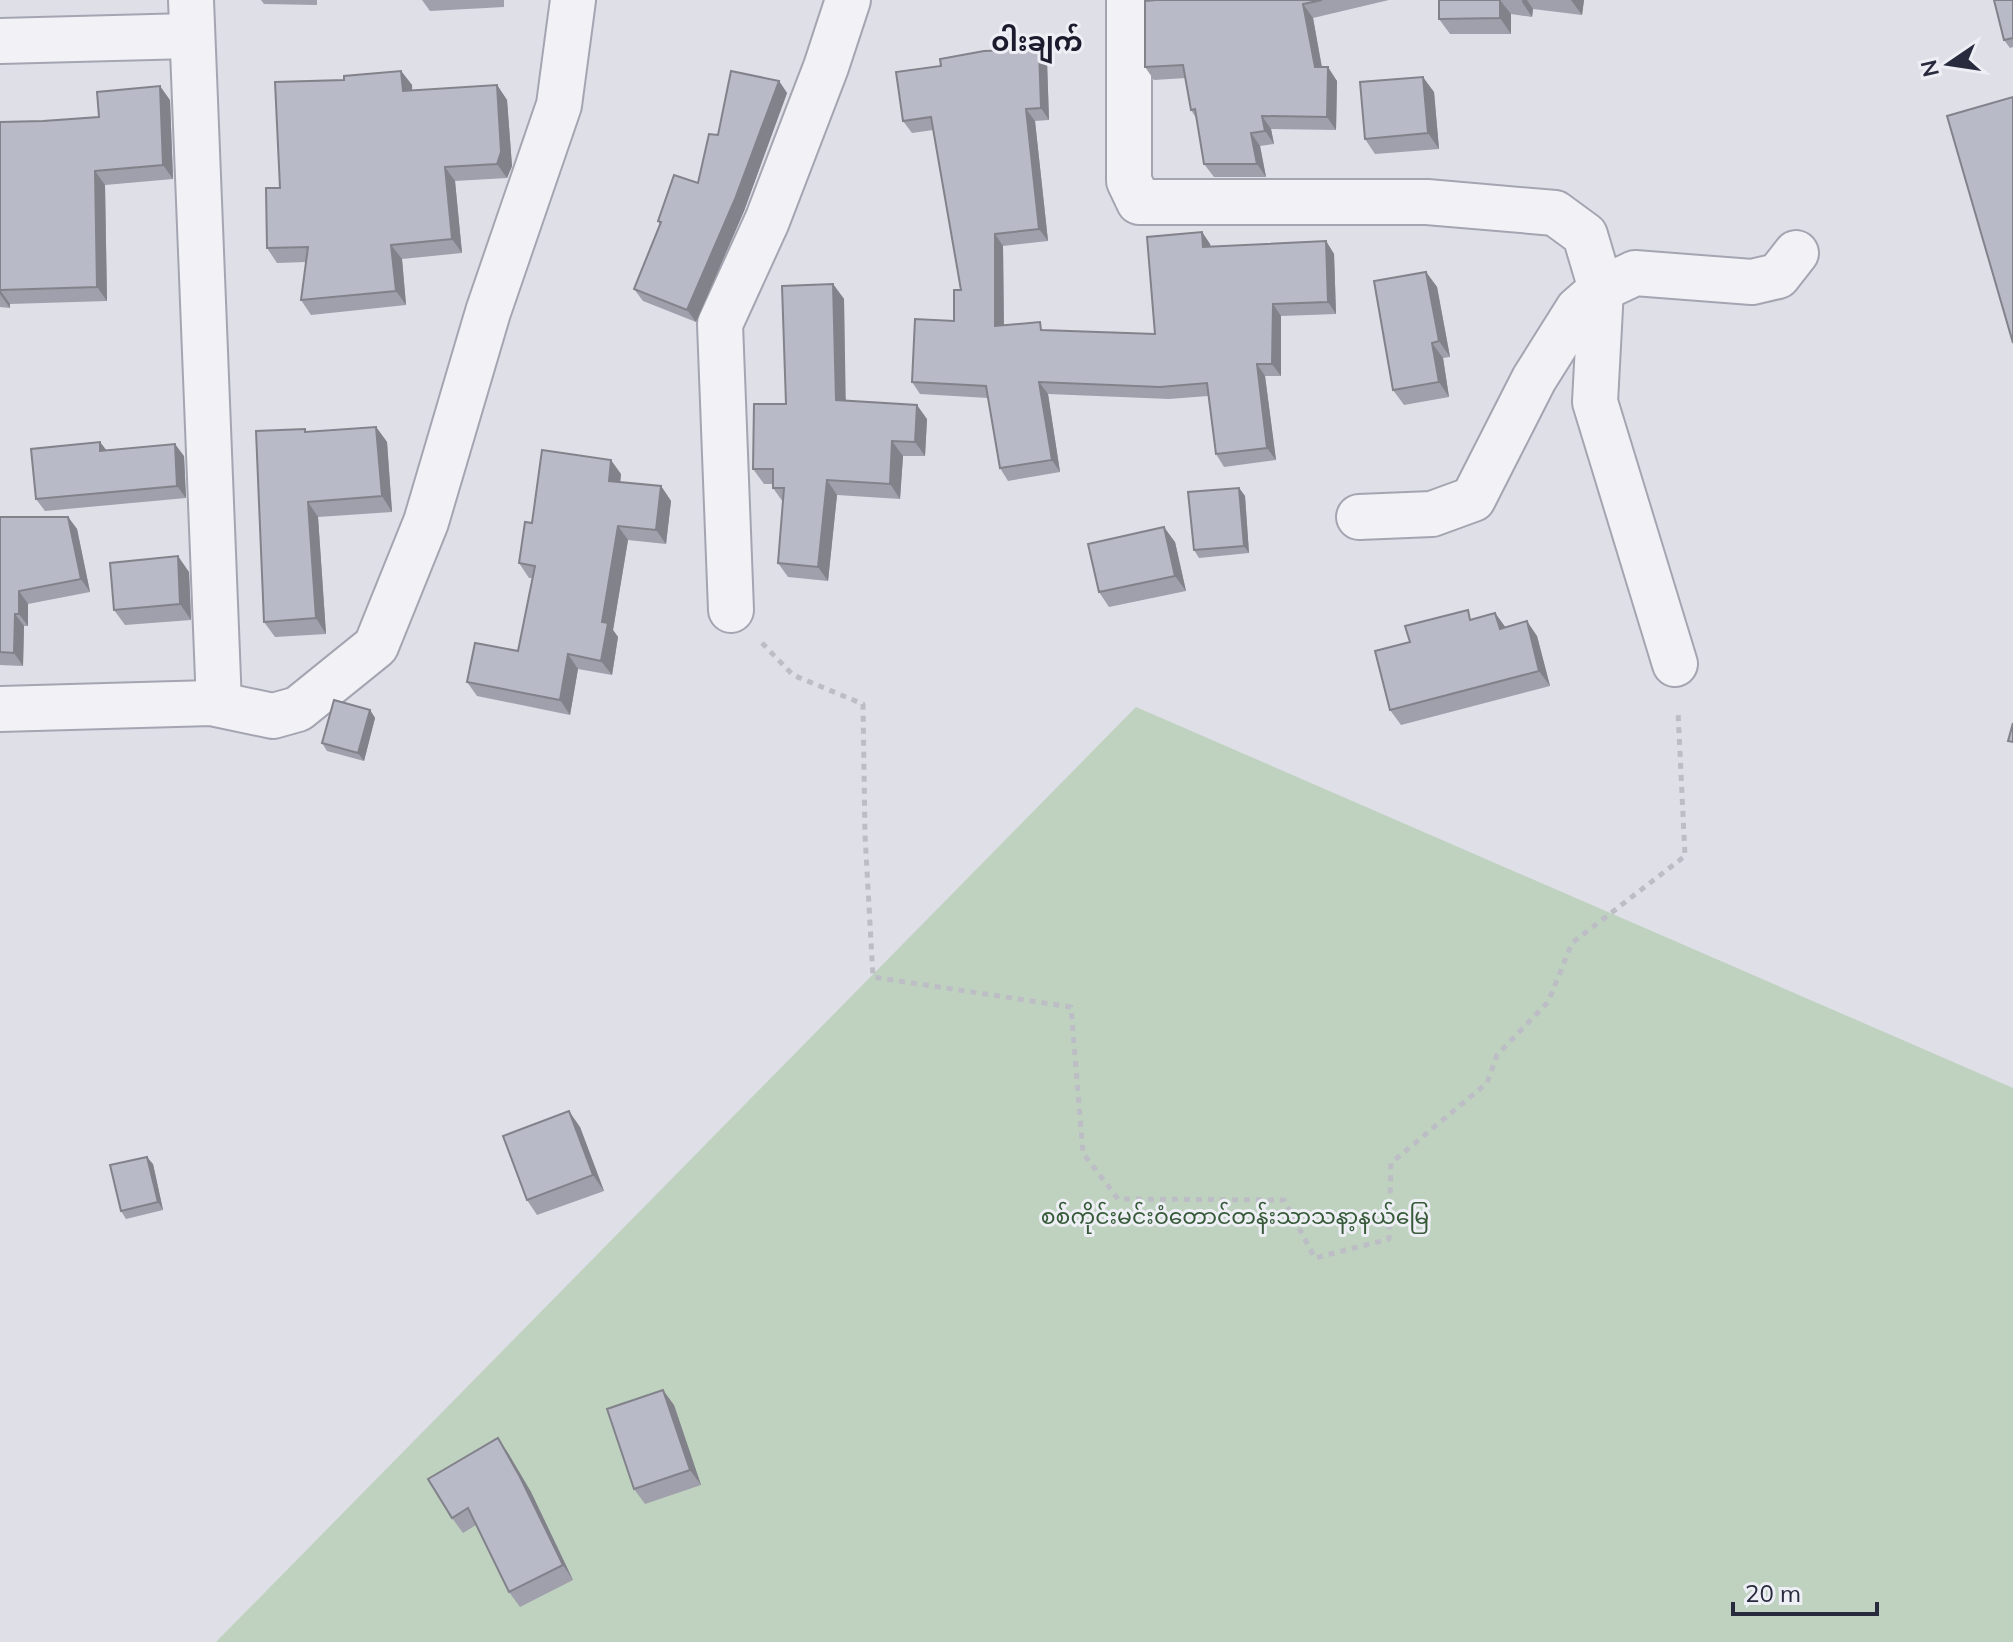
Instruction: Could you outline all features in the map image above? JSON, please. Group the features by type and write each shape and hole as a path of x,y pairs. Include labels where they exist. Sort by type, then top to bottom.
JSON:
{"street":[{"path":"0,709 219,704 273,716 298,709 376,646 426,522 488,312 559,105 573,0"},
{"path":"731,610 720,324 767,221 826,67 848,0"},
{"path":"1129,0 1129,181 1139,202 1427,202 1555,213 1585,235 1601,289 1595,402 1675,664"},
{"path":"0,41 190,18 219,704"},
{"path":"1359,517 1432,514 1473,499 1542,367 1578,309 1601,289 1635,273 1752,282 1778,276 1796,253"}],"path":[{"path":"731,610 793,675 863,704 865,835 873,977 1071,1007 1083,1153 1118,1199 1284,1200 1315,1258 1389,1239 1391,1163 1487,1083 1497,1055 1548,1002 1572,943 1685,856 1675,664"}],"green space":[{"name":"စစ်ကိုင်းမင်းဝံတောင်တန်းသာသနာ့နယ်မြေ","path":"1136,707 2013,1088 2013,1642 216,1642"}],"building":[{"path":"1322,0 1303,4 1315,67 1328,67 1327,117 1262,116 1265,131 1251,133 1257,164 1204,164 1195,109 1191,110 1183,65 1145,67 1145,1"},
{"path":"1439,0 1500,0 1500,18 1439,19"},
{"path":"1994,0 2013,0 2013,38 2004,40"},
{"path":"1039,49 1041,108 1026,109 1039,229 995,234 995,326 1040,322 1041,330 1155,334 1147,237 1202,232 1203,247 1326,241 1328,302 1273,304 1272,364 1257,364 1267,448 1216,454 1207,383 1160,387 1039,382 1052,460 1000,468 986,386 912,382 915,319 954,321 954,290 961,290 931,117 903,121 896,72 941,66 940,59 984,51"},
{"path":"401,71 403,91 497,85 501,152 497,164 445,167 452,239 391,245 396,291 301,300 308,247 267,248 266,188 280,188 275,82 344,80 344,76"},
{"path":"731,71 779,81 735,199 687,310 634,289 661,222 658,221 674,175 698,183 709,134 718,135"},
{"path":"1423,77 1428,133 1365,139 1360,82"},
{"path":"160,86 163,165 95,171 97,287 0,290 0,122 99,117 97,92"},
{"path":"2013,97 2013,343 1947,116"},
{"path":"1426,272 1439,341 1432,343 1439,382 1393,390 1374,281"},
{"path":"833,284 836,400 917,405 915,442 892,441 890,484 827,480 818,567 778,563 784,488 773,488 773,469 753,469 754,404 786,404 782,286"},
{"path":"376,427 382,496 308,502 316,618 264,622 256,431 305,429 305,432"},
{"path":"100,442 100,451 175,444 177,486 36,499 31,449"},
{"path":"542,450 611,460 609,481 661,486 656,530 618,526 602,622 608,623 601,661 568,654 560,700 467,682 475,643 518,651 535,566 519,563 525,522 532,523"},
{"path":"1239,488 1244,546 1194,550 1188,492"},
{"path":"0,517 68,517 81,579 19,591 14,653 0,652"},
{"path":"1164,527 1175,576 1099,592 1088,544"},
{"path":"178,556 180,604 114,610 110,563"},
{"path":"1468,610 1470,620 1495,613 1500,629 1527,621 1539,671 1390,710 1375,651 1410,642 1405,626"},
{"path":"334,700 370,710 358,753 322,743"},
{"path":"2013,723 2013,742 2008,741"},
{"path":"569,1111 593,1175 527,1200 503,1136"},
{"path":"147,1157 158,1202 121,1211 110,1165"},
{"path":"663,1390 690,1470 634,1489 607,1409"},
{"path":"498,1438 563,1565 509,1592 468,1508 452,1518 428,1479"}],"district":[{"name":"ဝါးချက်","path":"1037,42"}]}
